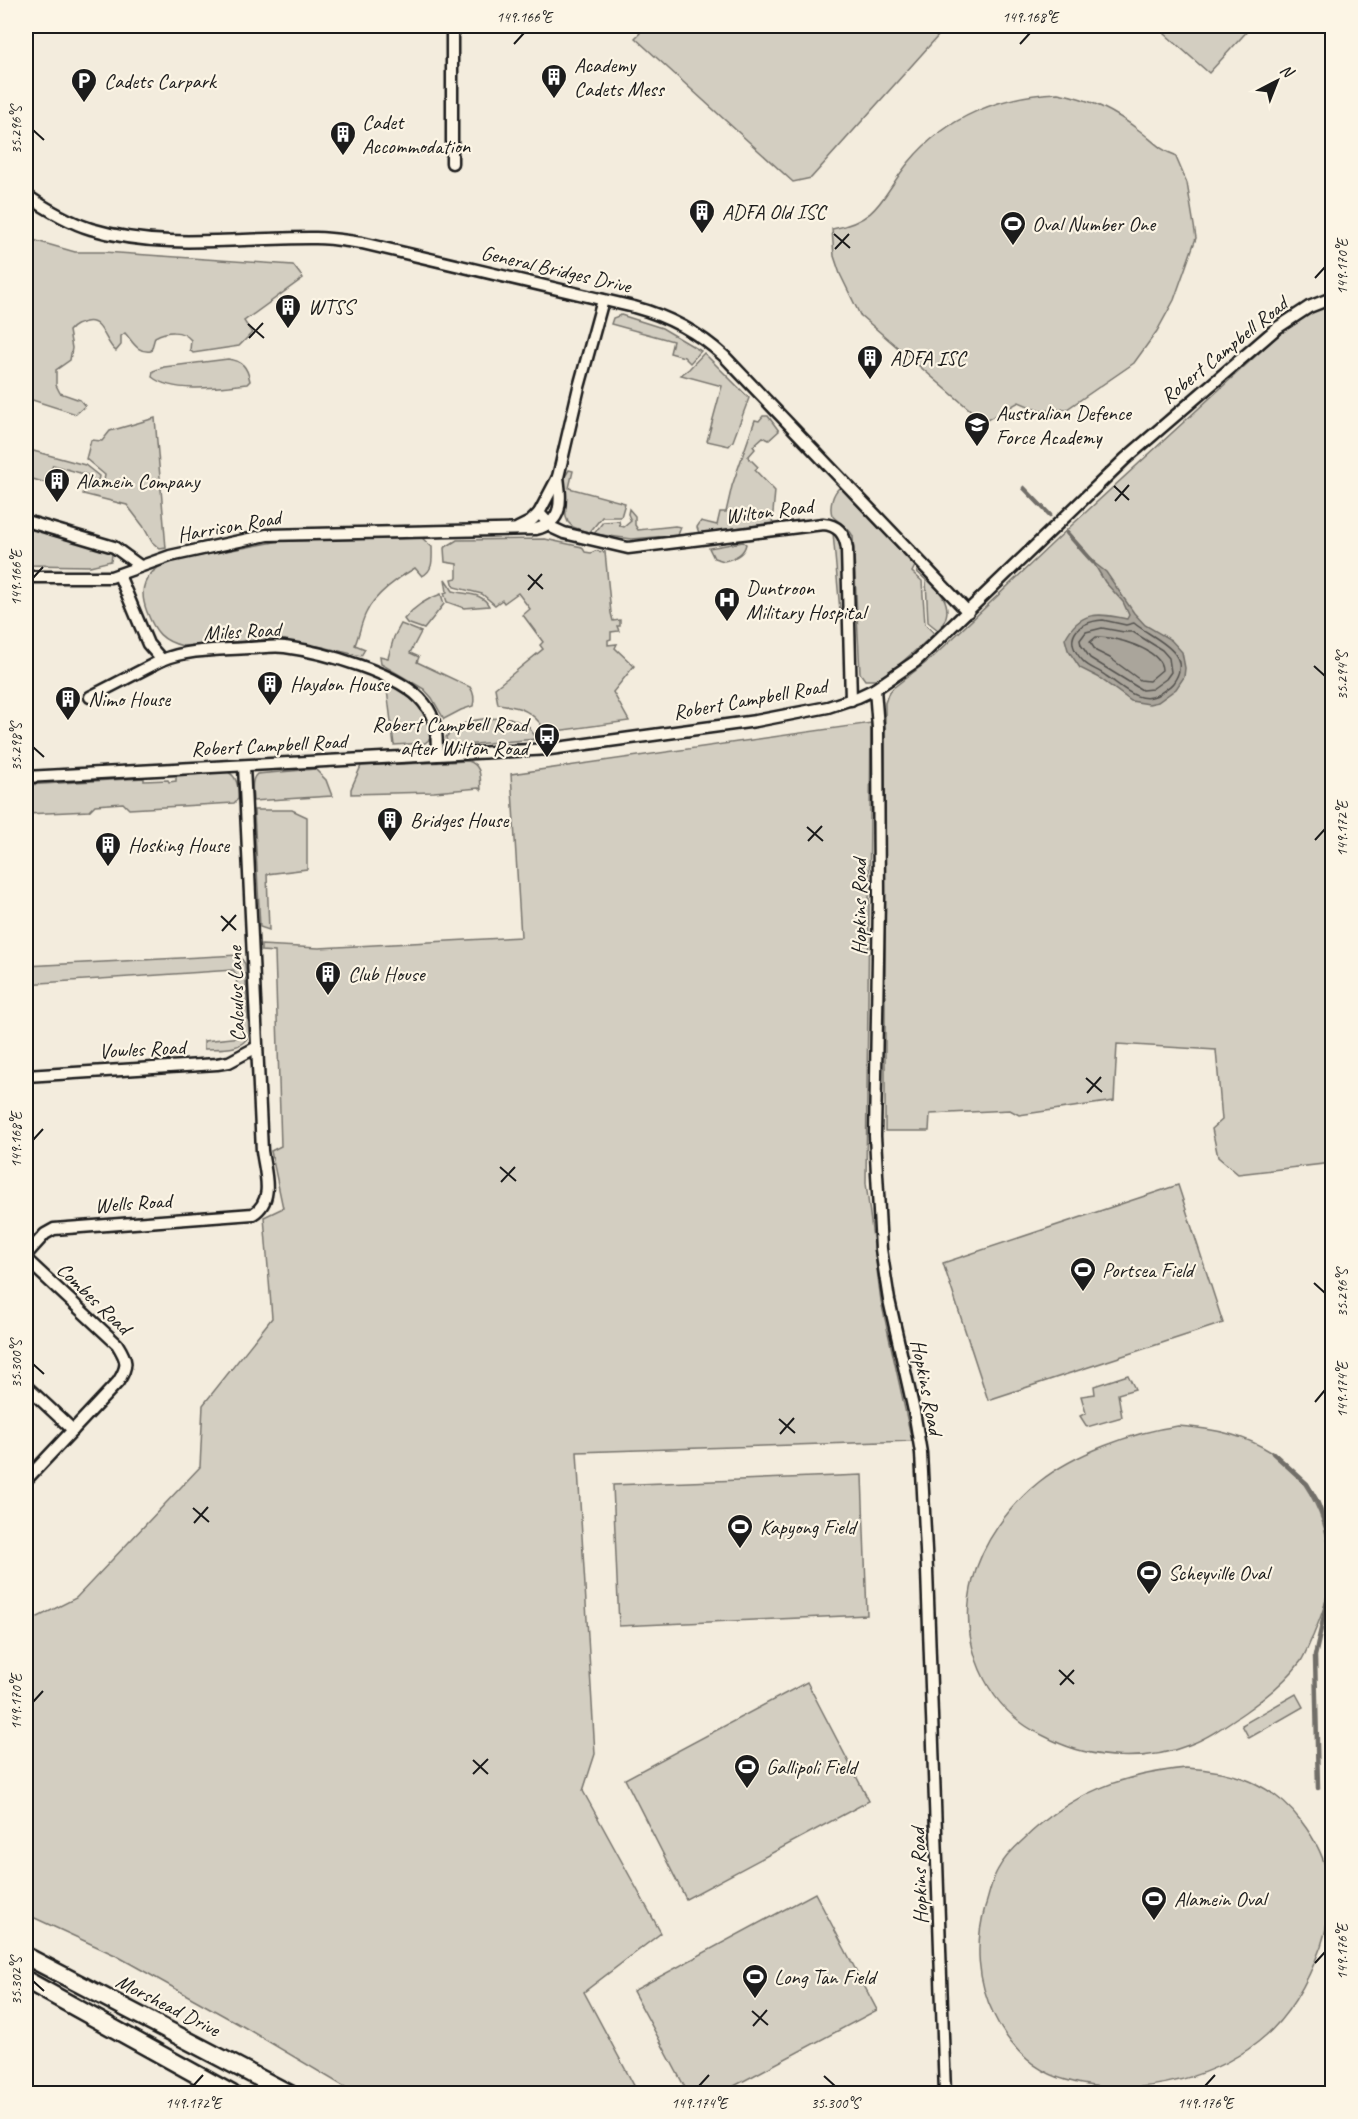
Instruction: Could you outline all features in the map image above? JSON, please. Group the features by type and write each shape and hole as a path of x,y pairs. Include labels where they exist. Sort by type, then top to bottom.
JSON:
{"main road":[{"name":"Morshead Drive","path":"26,1956 290,2094"},
{"path":"26,1980 232,2094"}],"street":[{"path":"452,26 452,163"},
{"name":"General Bridges Drive","path":"26,195 42,206 88,229 128,238 174,242 318,237 362,243 643,309 666,318 692,332 717,350 968,612"},
{"name":"Robert Campbell Road","path":"26,777 542,749 807,712 852,700 875,689 916,661 1125,459 1277,328 1309,307 1332,298"},
{"path":"514,530 530,522 539,513 558,477 579,387 603,300"},
{"path":"549,524 555,519 559,509 558,477"},
{"name":"Wilton Road","path":"539,513 549,524 564,533 628,548 823,524 833,526 842,533 847,549 852,700"},
{"path":"26,521 114,547 140,566"},
{"name":"Harrison Road","path":"26,577 97,578 119,575 170,556 267,535 514,530 536,529 549,524"},
{"path":"119,575 148,644 162,660"},
{"name":"Miles Road","path":"90,697 162,660 200,652 283,646 328,656 366,668 406,687 423,700 435,723 437,755"},
{"name":"Hopkins Road","path":"875,689 878,728 879,898 875,1136 881,1249 889,1300 921,1453 945,2094"},
{"name":"Calculus Lane","path":"244,766 262,1151 268,1194 261,1209 253,1214"},
{"name":"Vowles Road","path":"26,1076 229,1062 257,1047"},
{"name":"Wells Road","path":"26,1257 45,1234 62,1227 253,1214"},
{"name":"Combes Road","path":"26,1257 117,1344 125,1357 126,1370 118,1382 73,1430"},
{"path":"26,1386 73,1430 26,1480"}],"shaded area":[{"path":"639,26 947,26 811,178 793,182 635,38 640,33"},
{"path":"1156,26 1252,26 1209,73"},
{"name":"Oval Number One","path":"1058,93 1091,102 1111,112 1160,148 1175,155 1187,183 1196,238 1174,300 1157,331 1134,363 1067,409 1040,411 1019,402 969,430 965,422 976,415 860,315 834,256 832,229 861,220 871,213 909,162 924,146 957,121 976,111 1016,98"},
{"path":"26,238 75,252 293,265 303,278 244,321 252,333 239,346 193,353 190,350 191,340 183,334 174,332 155,337 151,351 146,351 136,346 125,333 121,336 121,345 116,351 96,324 86,322 74,326 69,331 72,348 70,360 56,370 56,385 60,393 80,400 85,406 76,414 26,398"},
{"path":"1332,304 1332,1163 1238,1174 1218,1157 1212,1129 1222,1120 1216,1050 1117,1044 1114,1101 1019,1115 1010,1110 930,1114 929,1131 885,1131 885,703 888,694 932,658 1073,524 1286,328 1311,311"},
{"path":"621,315 662,328 701,351 690,363 684,357 670,353 673,341 611,324 613,318"},
{"path":"704,353 749,398 729,446 707,441 722,386 681,375"},
{"path":"228,359 237,361 245,368 250,381 247,384 197,388 172,386 152,377 153,371 164,367"},
{"path":"763,416 768,416 779,431 769,440 763,437 753,446 755,449 748,457 758,467 755,470 775,491 772,523 699,533 697,527 701,521 717,525 720,512 726,512 732,486 755,420 759,421"},
{"path":"155,418 166,548 160,549 152,542 127,505 83,494 86,482 103,486 105,475 86,459 91,440 102,441 110,431"},
{"path":"26,449 85,465 99,476 98,481 87,475 53,465 46,483 26,477"},
{"path":"569,470 573,471 569,488 625,503 621,517 602,517 589,533 573,527 566,517 564,478"},
{"path":"840,487 915,566 912,572 922,581 925,624 933,632 933,635 901,663 876,680 865,680 860,673 853,536 833,517 831,511 832,500"},
{"path":"629,509 635,516 635,525 638,530 675,526 681,527 678,535 632,539 594,534 603,522 619,521 620,526 624,527 631,521 628,514"},
{"path":"26,527 110,551 111,561 90,566 26,565"},
{"path":"833,533 840,547 843,568 843,608 840,611"},
{"path":"422,538 432,547 429,571 422,576 415,568 395,581 370,606 355,645 365,649 361,656 318,646 269,639 183,646 160,635 144,604 143,589 148,577 167,562 280,541"},
{"path":"545,539 582,547 585,552 605,552 611,613 613,621 620,620 620,626 617,626 619,631 611,632 608,645 617,644 615,648 634,666 613,692 629,721 549,732 525,711 498,704 495,688 543,649 540,645 543,642 523,615 530,609 518,593 504,603 502,600 495,605 482,594 454,587 452,579 457,578 457,564 445,562 444,548 457,540"},
{"path":"743,542 746,544 741,554 724,561 714,558 709,548"},
{"path":"919,570 939,591 946,605 947,613 938,630 928,622 926,580 917,572"},
{"path":"445,579 453,591 478,596 489,606 464,608 447,602 444,593 447,592"},
{"path":"441,594 444,604 424,629 407,623 404,619 412,611 425,601"},
{"path":"401,624 421,632 410,653 419,657 417,662 470,687 474,696 473,706 444,719 424,689 381,664 380,656 388,658 394,637"},
{"path":"386,682 411,697 423,711 430,728 431,738 425,743 394,745"},
{"path":"510,718 528,726 537,739 450,746 447,744 446,737 460,725 475,720"},
{"path":"871,723 866,1183 881,1301 912,1441 577,1452 595,1754 583,1791 661,1933 584,1992 638,2093 355,2093 244,2027 115,1955 26,1914 26,1623 76,1598 200,1467 203,1405 272,1318 264,1217 283,1208 271,1151 281,1146 275,952 261,951 261,945 319,948 521,937 511,774"},
{"path":"468,761 476,765 478,769 481,790 479,788 434,792 351,794 361,766"},
{"path":"315,769 326,780 332,796 253,801 253,783 257,774"},
{"path":"228,772 236,780 238,787 238,799 234,803 129,809 123,803 95,805 89,811 26,814 26,785 144,778 144,781 168,780 169,782 176,781 176,776"},
{"path":"254,810 292,810 307,817 307,869 267,874 269,930 260,927"},
{"path":"239,955 245,964 249,1035 241,1044 230,1048 204,1049 204,1041 241,1037 236,974 233,970 26,984 26,966"},
{"name":"Portsea Field","path":"1178,1185 1223,1323 988,1400 943,1263"},
{"path":"1128,1375 1135,1389 1118,1394 1122,1417 1087,1427 1080,1416 1086,1413 1081,1396 1095,1394 1094,1386"},
{"name":"Scheyville Oval","path":"1178,1426 1215,1430 1238,1436 1271,1452 1299,1478 1319,1512 1325,1531 1330,1571 1326,1602 1303,1658 1289,1675 1253,1707 1204,1738 1173,1750 1138,1756 1102,1755 1068,1747 1023,1724 1008,1711 984,1678 976,1660 969,1620 969,1600 977,1566 990,1539 1007,1514 1017,1502 1053,1472 1069,1462 1123,1439"},
{"name":"Kapyong Field","path":"862,1475 867,1615 619,1626 613,1485"},
{"name":"Gallipoli Field","path":"807,1682 869,1801 686,1899 625,1779"},
{"path":"1296,1694 1303,1707 1249,1738 1242,1725"},
{"name":"Alamein Oval","path":"1186,1768 1219,1772 1250,1781 1277,1797 1301,1821 1319,1851 1329,1880 1329,1912 1316,1959 1304,1986 1279,2022 1258,2042 1238,2056 1215,2067 1191,2077 1141,2087 1115,2088 1090,2085 1054,2076 1032,2063 1014,2047 994,2015 984,1989 979,1962 980,1934 985,1907 995,1875 1020,1842 1042,1823 1079,1798 1140,1775"},
{"name":"Long Tan Field","path":"815,1893 877,2010 721,2093 688,2093 633,1991"}],"water":[{"path":"1093,562 1106,572 1145,625 1171,640 1182,652 1184,677 1176,689 1158,702 1149,704 1131,701 1098,677 1080,668 1068,650 1065,639 1077,623 1084,618 1099,615 1127,619 1129,615 1123,602 1105,582"}],"waterway":[{"path":"1024,488 1050,515"},
{"path":"1067,533 1093,562"},
{"path":"1273,1453 1307,1484 1326,1524 1331,1546 1331,1584 1315,1656 1318,1788"}],"place":[{"name":"Academy Cadets Mess","path":"554,100"},
{"name":"Cadets Carpark","path":"84,104"},
{"name":"Cadet Accommodation","path":"343,157"},
{"name":"ADFA Old ISC","path":"702,235"},
{"name":"Oval Number One","path":"1013,247"},
{"name":"WTSS","path":"288,330"},
{"name":"ADFA ISC","path":"870,381"},
{"name":"Australian Defence Force Academy","path":"977,448"},
{"name":"Alamein Company","path":"57,504"},
{"name":"Duntroon Military Hospital","path":"727,623"},
{"name":"Haydon House","path":"270,707"},
{"name":"Nimo House","path":"68,722"},
{"name":"Robert Campbell Road after Wilton Road","path":"547,759"},
{"name":"Bridges House","path":"390,843"},
{"name":"Hosking House","path":"108,868"},
{"name":"Club House","path":"328,997"},
{"name":"Portsea Field","path":"1083,1293"},
{"name":"Kapyong Field","path":"740,1550"},
{"name":"Scheyville Oval","path":"1149,1596"},
{"name":"Gallipoli Field","path":"747,1790"},
{"name":"Alamein Oval","path":"1154,1922"},
{"name":"Long Tan Field","path":"755,2000"}]}
